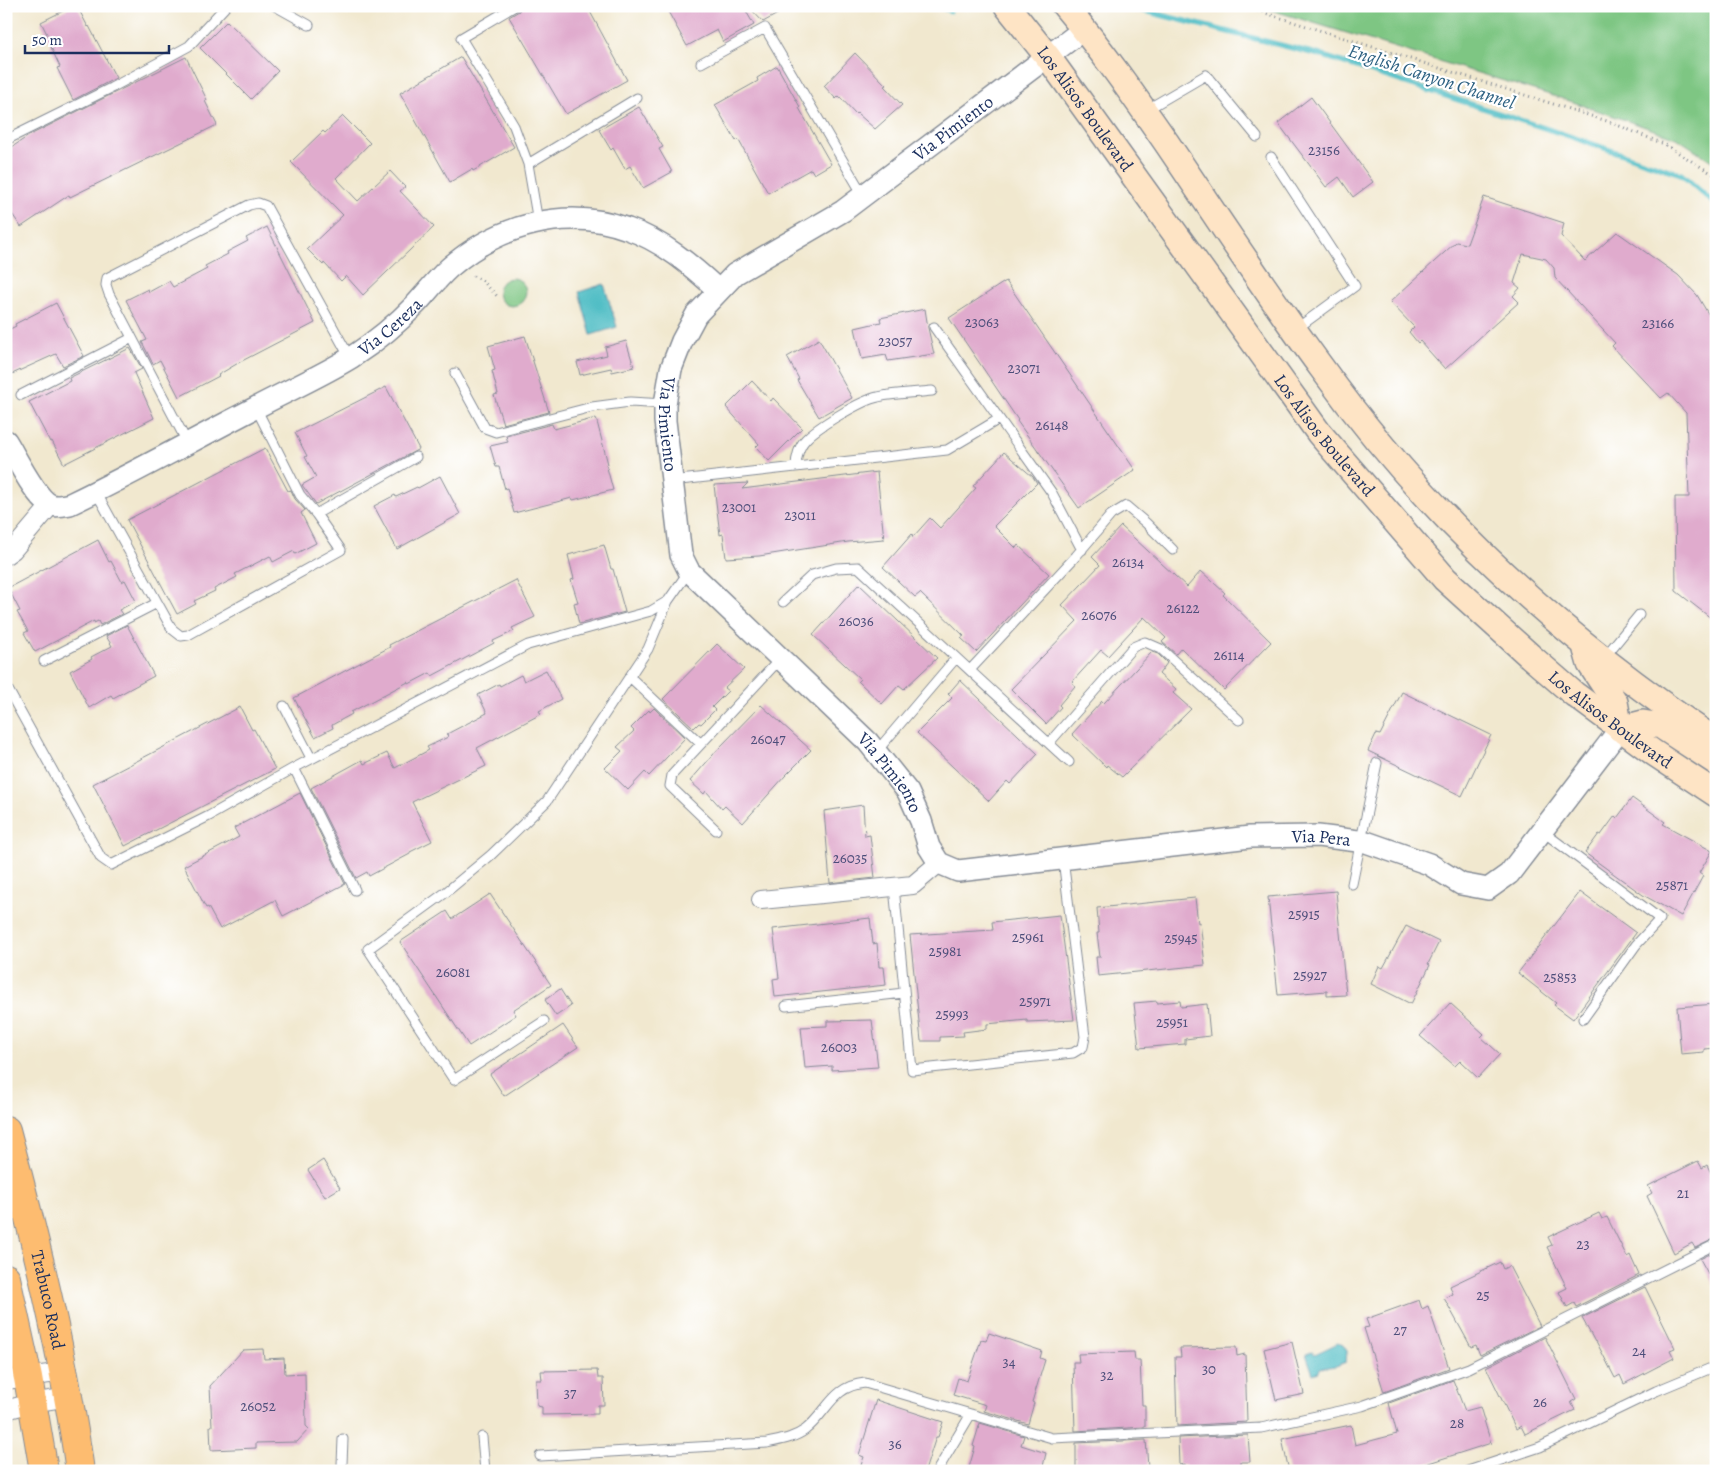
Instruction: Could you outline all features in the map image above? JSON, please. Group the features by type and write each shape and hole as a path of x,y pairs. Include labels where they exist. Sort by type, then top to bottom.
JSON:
{"main road":[{"name":"Los Alisos Boulevard","path":"1007,6 1048,57 1318,434 1445,579 1574,694 1716,794"},
{"path":"1066,6 1144,112 1348,403 1425,495 1499,568 1584,643 1674,712 1716,741"},
{"path":"1584,643 1590,664 1616,702 1620,728 1643,723 1661,726 1716,762"},
{"name":"Trabuco Road","path":"6,1130 32,1230 66,1385 80,1471"},
{"name":"Trabuco Road","path":"6,1278 18,1393 44,1471"}],"street":[{"name":"Via Pimiento","path":"939,863 928,847 921,821 908,792 868,742 689,571 680,556 665,421 665,404 671,369 682,341 696,315 735,274 843,211 1084,29"},
{"name":"Via Cereza","path":"51,505 70,504 96,492 350,358 366,348 400,319 448,269 472,249 493,237 517,227 570,218 601,221 629,229 655,241 677,255 718,290"},
{"path":"6,441 40,496 51,505 14,550 6,555"},
{"name":"Via Pera","path":"939,863 958,871 1250,837 1318,836 1360,841 1429,864 1461,884 1488,889 1509,874 1620,728"},
{"path":"761,900 913,885 939,863"},
{"path":"18,1393 66,1385"},
{"path":"18,1393 66,1385"}],"lane":[{"path":"7,138 111,88 189,46 226,6"},
{"path":"275,6 309,25"},
{"path":"515,6 461,38 514,126 528,164 538,223"},
{"path":"701,64 765,28 863,196"},
{"path":"1144,112 1206,75 1257,137"},
{"path":"528,164 637,98"},
{"path":"1271,157 1355,286 1295,330"},
{"path":"188,444 109,294 106,285 107,278 249,205 258,203 266,206 350,358"},
{"path":"934,328 1052,494 1082,550"},
{"path":"21,395 132,338"},
{"path":"455,374 485,428 496,432 592,407 630,402 665,404"},
{"path":"796,467 796,458 805,440 861,403 877,397 932,391"},
{"path":"96,492 172,629 181,636 188,635 341,550 300,495 256,408"},
{"path":"671,481 947,450 999,419"},
{"path":"316,514 416,457"},
{"path":"970,670 1082,550 1111,515 1126,506 1173,550"},
{"path":"783,602 812,575 836,568 858,567 1069,762"},
{"path":"544,1022 454,1080 368,949 445,893 490,855 547,801 648,649 668,601 689,571"},
{"path":"6,686 101,858 112,865 209,816 311,758 528,645 651,611 668,601"},
{"path":"44,661 157,603"},
{"path":"1603,659 1640,615"},
{"path":"1049,743 1133,647 1145,642 1160,649 1239,720"},
{"path":"716,830 670,786 672,775 781,658"},
{"path":"876,752 956,658"},
{"path":"630,678 701,744"},
{"path":"284,706 311,758"},
{"path":"1352,884 1377,763"},
{"path":"294,768 355,890"},
{"path":"1542,831 1660,919 1636,945 1583,1019"},
{"path":"894,887 912,1070 1073,1052 1083,1047 1085,1037 1063,859"},
{"path":"786,1006 904,993"},
{"path":"540,1456 767,1443 790,1438 803,1432 814,1422 847,1386 865,1383 1052,1438 1262,1428 1362,1406 1469,1368 1716,1244"},
{"path":"1468,1471 1540,1447 1656,1391 1716,1366"},
{"path":"937,1471 971,1414"},
{"path":"482,1437 484,1471"},
{"path":"343,1439 342,1464 345,1471"}],"path":[{"path":"1243,6 1606,121 1664,144 1716,176"},
{"path":"473,276 482,280 497,296 499,295"}],"green space":[{"path":"1258,6 1716,6 1716,164 1677,138 1573,102"},
{"path":"512,278 522,282 526,292 522,302 512,306 502,302 498,292 502,282"}],"water":[{"path":"604,284 617,327 591,335 579,292"},
{"path":"1338,1343 1343,1345 1347,1351 1346,1362 1336,1366 1320,1368 1319,1372 1313,1374 1306,1354 1312,1352 1315,1354"}],"building":[{"path":"73,6 77,6 89,26 116,78 73,100 57,68 60,67 50,45 52,44 41,22"},
{"path":"521,6 587,6 627,80 566,114 509,17 519,11"},
{"path":"665,6 743,6 754,25 723,42 717,30 687,46"},
{"path":"748,6 792,6 763,22"},
{"path":"227,21 278,71 251,99 200,48"},
{"path":"855,53 886,85 884,86 902,105 875,129 856,114 839,96 836,99 824,86"},
{"path":"186,57 217,125 70,197 69,195 21,227 6,205 6,151 30,135"},
{"path":"461,57 514,147 450,182 400,93"},
{"path":"777,66 831,164 814,174 811,169 768,193 738,139 736,141 715,105 758,81 757,78"},
{"path":"1311,97 1373,182 1353,197 1339,177 1326,187 1278,123"},
{"path":"639,107 663,147 659,149 672,172 643,188 630,166 625,169 613,148 611,150 599,130"},
{"path":"343,116 370,143 336,178 358,201 390,171 405,187 400,191 434,227 363,295 346,276 341,281 307,249 343,215 291,162 323,131 325,133"},
{"path":"1484,197 1564,223 1561,236 1585,261 1617,232 1678,275 1697,295 1716,327 1716,622 1676,591 1675,497 1689,497 1686,413 1668,393 1661,398 1612,346 1615,343 1555,278 1554,268 1546,259 1523,254 1514,283 1520,288 1513,296 1519,302 1445,369 1420,341 1418,343 1409,332 1414,327 1390,302 1456,242 1467,244"},
{"path":"267,227 315,323 240,362 219,376 179,397 160,360 153,364 142,342 147,340 126,300 148,289 149,292 169,281 173,287 207,269 205,266 228,254 227,252 248,241 246,238"},
{"path":"1006,281 1135,470 1079,508 1017,421 949,318"},
{"path":"56,303 84,356 63,366 56,354 12,374 6,362 6,331 16,326 15,324"},
{"path":"925,309 934,354 888,361 886,355 862,359 855,328 881,322 880,318"},
{"path":"525,336 549,412 503,424 494,395 498,394 492,371 495,370 488,346"},
{"path":"819,339 852,398 819,417 797,380 799,379 787,357"},
{"path":"626,341 634,367 612,372 611,368 580,375 577,362 607,355 605,347"},
{"path":"130,348 142,369 134,373 154,418 64,464 29,402 70,381 69,378"},
{"path":"752,381 771,401 773,398 802,428 769,461 756,447 759,444 726,407"},
{"path":"386,387 419,449 316,504 302,485 316,477 295,433"},
{"path":"596,418 613,490 514,513 507,488 505,489 499,467 496,467 490,446 508,442 506,436 552,424 554,429"},
{"path":"265,448 288,491 291,490 295,499 305,510 301,513 316,543 295,554 294,551 273,562 270,556 235,574 237,577 214,589 215,591 194,601 196,604 177,614 127,520"},
{"path":"1004,452 1033,477 1037,483 994,526 1016,548 1018,545 1049,574 976,652 961,638 964,636 920,593 915,597 883,567 912,534 913,537 930,518 940,528 976,488 973,486"},
{"path":"877,472 884,539 848,542 759,556 726,558 723,534 720,535 714,485 748,483 742,489"},
{"path":"440,476 460,514 397,549 374,506 395,495 396,497 418,488"},
{"path":"1121,526 1187,587 1201,571 1225,593 1223,595 1271,642 1224,690 1181,648 1176,654 1162,642 1166,638 1144,617 1108,656 1101,650 1072,682 1075,686 1059,705 1061,707 1046,724 1011,689 1077,621 1062,605 1100,565 1092,557"},
{"path":"98,540 109,562 111,561 122,582 125,580 136,601 119,610 122,614 100,625 98,621 94,623 94,621 35,652 24,633 28,631 17,612 20,611 8,588"},
{"path":"604,545 625,612 579,624 574,603 578,602 571,580 574,579 568,555"},
{"path":"516,580 535,617 512,628 514,631 493,641 494,643 432,676 430,673 409,684 408,682 351,712 352,714 332,725 333,728 315,737 294,698 390,647 389,645"},
{"path":"859,584 937,658 904,689 899,685 882,704 858,681 860,679 813,635"},
{"path":"127,625 154,676 113,698 111,695 89,708 70,671 112,646 106,636"},
{"path":"717,644 744,669 724,688 728,691 712,707 715,710 701,724 699,723 694,728 663,699"},
{"path":"1152,652 1158,654 1167,663 1159,674 1176,689 1173,693 1191,709 1122,777 1107,765 1106,767 1072,734 1102,701 1104,703"},
{"path":"546,670 561,699 539,711 541,714 477,748 486,766 412,802 432,841 369,876 367,872 356,878 311,788 362,760 364,764 387,753 395,768 429,750 427,747 448,737 447,734 487,713 478,695 521,675 524,681"},
{"path":"960,680 1038,754 1010,784 1007,781 989,801 917,733 952,698 948,694"},
{"path":"1402,692 1491,735 1462,796 1368,751 1376,734 1380,735"},
{"path":"761,705 811,750 743,823 725,806 722,809 706,791 704,794 690,781"},
{"path":"240,707 275,769 125,846 93,784"},
{"path":"654,708 685,738 649,776 645,772 628,790 605,768 622,751 617,747 634,731 631,728 649,710 650,712"},
{"path":"300,793 345,884 283,916 275,900 220,929 208,907 206,908 184,866 239,837 234,828"},
{"path":"1632,798 1665,822 1663,824 1712,851 1699,873 1703,876 1681,916 1643,895 1585,853 1599,834 1601,835 1615,816 1617,818"},
{"path":"863,805 865,836 870,835 875,878 830,883 824,811"},
{"path":"1336,891 1346,995 1327,996 1327,991 1278,995 1268,897"},
{"path":"1580,892 1636,933 1573,1019 1518,973"},
{"path":"490,894 551,985 513,1010 516,1015 469,1046 400,942 447,911 452,919"},
{"path":"1195,898 1205,965 1098,976 1096,957 1100,957 1097,933 1099,933 1097,908"},
{"path":"1060,915 1074,1020 1027,1022 1027,1020 987,1024 987,1029 963,1032 964,1036 940,1037 940,1041 921,1041 910,935 993,930 992,922"},
{"path":"870,918 873,944 877,943 879,967 884,967 886,985 775,997 773,979 779,978 773,929"},
{"path":"1406,926 1439,942 1411,1004 1371,984 1379,966 1383,968"},
{"path":"560,989 571,1006 556,1016 545,1000"},
{"path":"1157,1001 1157,1003 1180,1001 1181,1007 1207,1004 1210,1036 1185,1039 1185,1044 1139,1048 1134,1003"},
{"path":"1450,1003 1484,1034 1481,1037 1500,1054 1478,1078 1460,1061 1455,1066 1420,1036"},
{"path":"1716,1004 1716,1048 1704,1049 1704,1052 1681,1054 1677,1007"},
{"path":"872,1020 878,1067 832,1070 832,1066 805,1068 801,1027 827,1026 827,1021"},
{"path":"563,1025 578,1047 504,1096 490,1074"},
{"path":"323,1160 340,1188 325,1197 308,1170"},
{"path":"1698,1161 1702,1168 1707,1165 1716,1183 1716,1238 1695,1248 1692,1243 1674,1253 1647,1196 1652,1193 1648,1186"},
{"path":"1599,1213 1602,1219 1607,1217 1627,1257 1630,1255 1639,1275 1576,1307 1574,1303 1567,1307 1559,1292 1567,1288 1547,1247 1552,1245 1548,1237"},
{"path":"1716,1251 1716,1288 1700,1259"},
{"path":"1500,1262 1503,1269 1509,1266 1540,1326 1480,1355 1476,1345 1471,1347 1444,1298 1453,1294 1450,1286"},
{"path":"1645,1287 1675,1348 1670,1350 1674,1358 1624,1384 1620,1375 1615,1378 1582,1318"},
{"path":"1419,1300 1422,1309 1428,1306 1449,1368 1384,1392 1364,1328 1369,1327 1366,1319"},
{"path":"989,1333 1042,1351 1040,1358 1045,1360 1032,1402 1034,1403 1028,1424 984,1411 986,1405 953,1395 958,1378 967,1381 981,1340 986,1341"},
{"path":"1545,1337 1576,1399 1571,1402 1575,1410 1525,1434 1521,1426 1516,1429 1486,1367"},
{"path":"1292,1342 1304,1394 1276,1400 1264,1349"},
{"path":"1236,1347 1237,1356 1245,1354 1247,1422 1177,1426 1175,1357 1181,1357 1180,1348"},
{"path":"263,1349 264,1359 284,1358 285,1374 305,1373 306,1426 309,1429 297,1442 256,1443 256,1448 211,1450 210,1386 243,1350"},
{"path":"1134,1352 1135,1360 1140,1360 1142,1405 1145,1405 1145,1427 1075,1431 1073,1362 1079,1362 1078,1354"},
{"path":"597,1370 598,1378 603,1378 604,1405 598,1405 598,1414 542,1415 542,1407 537,1406 536,1380 542,1380 541,1371"},
{"path":"1453,1380 1465,1411 1480,1407 1491,1443 1404,1471 1289,1471 1282,1439 1351,1425 1355,1445 1397,1434 1389,1403"},
{"path":"876,1400 943,1422 925,1471 879,1471 861,1465 864,1457 859,1455"},
{"path":"980,1423 1024,1436 1021,1445 1046,1453 1042,1471 968,1471"},
{"path":"1248,1435 1250,1462 1241,1462 1241,1471 1185,1471 1185,1464 1179,1465 1178,1438"},
{"path":"1146,1440 1148,1467 1076,1470 1076,1443"}],"waterway":[{"name":"English Canyon Channel","path":"940,6 950,11"},
{"name":"English Canyon Channel","path":"1125,6 1320,55 1563,134 1681,174 1716,205"}]}
